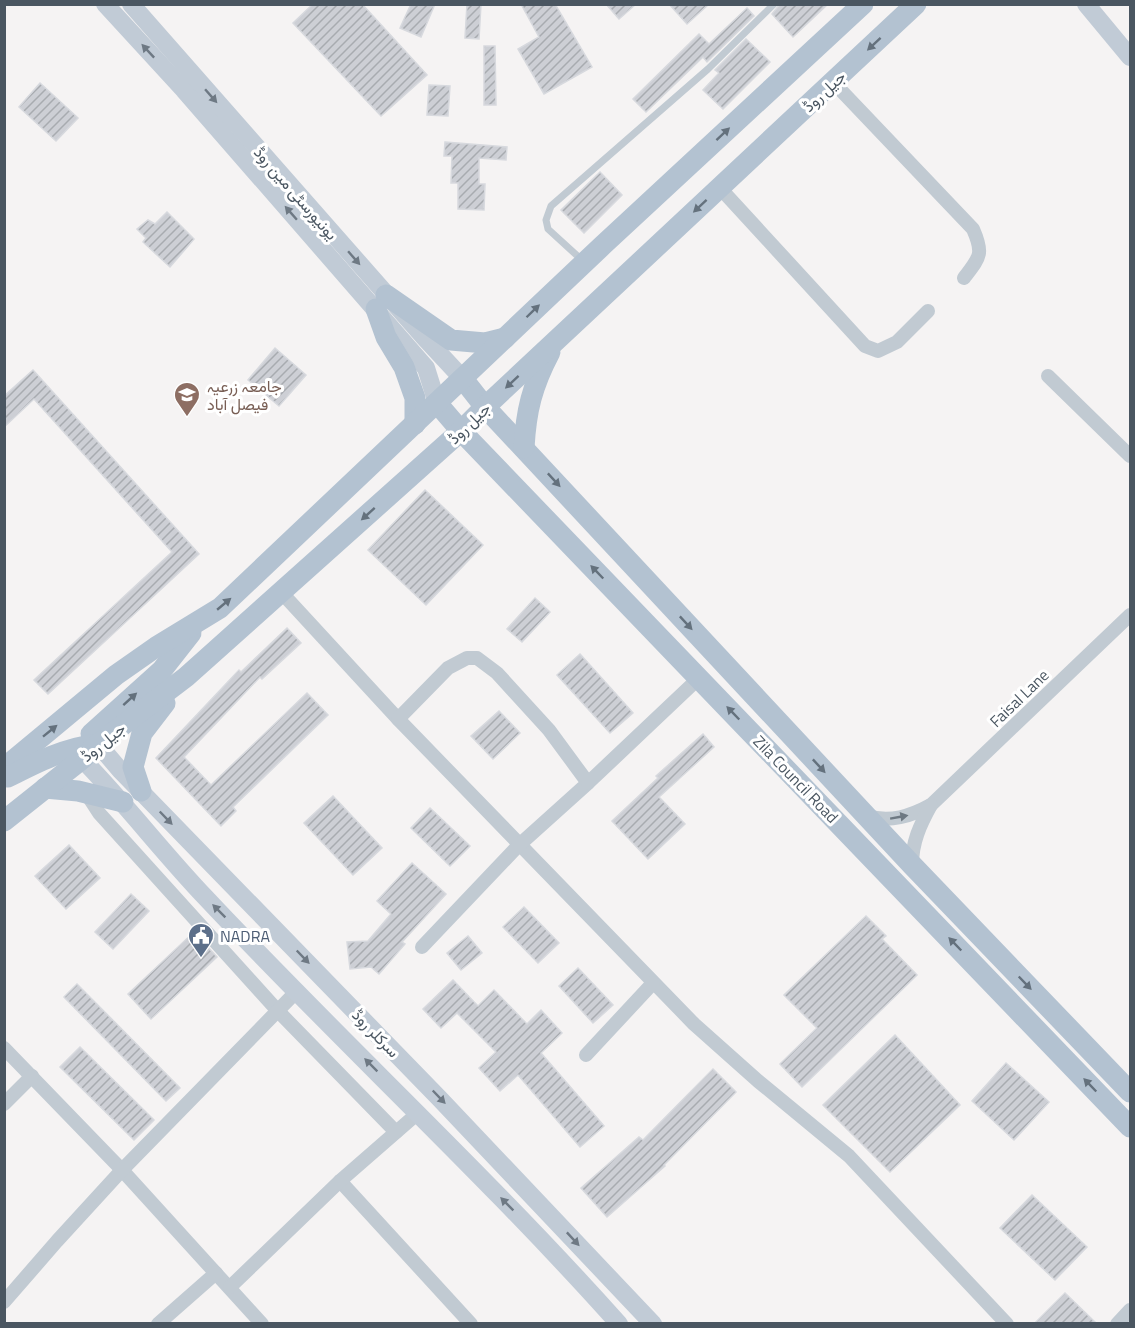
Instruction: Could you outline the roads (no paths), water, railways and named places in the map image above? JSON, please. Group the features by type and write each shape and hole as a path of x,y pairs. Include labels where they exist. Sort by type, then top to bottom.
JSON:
{"main road":[{"name":"یونیورسٹی مین روڈ","path":"105,4 177,70 381,302 463,379"},
{"name":"یونیورسٹی مین روڈ","path":"131,4 177,70"},
{"path":"4,768 116,675 220,608 585,262 864,4"},
{"name":"جیل روڈ","path":"4,821 88,750 186,677 461,431 916,4"},
{"path":"1086,4 1128,48"},
{"name":"یونیورسٹی مین روڈ","path":"381,302 426,368 437,403"},
{"path":"381,302 451,340 485,343 505,338"},
{"path":"381,302 386,337 404,367 412,387 415,398 415,424"},
{"path":"524,448 526,416 538,375 555,341"},
{"name":"Zila Council Road","path":"463,379 485,407 912,865 1131,1092"},
{"name":"Zila Council Road","path":"437,403 461,431 1131,1127"},
{"path":"4,779 40,761 88,750 92,733 162,670 202,619"},
{"path":"45,788 132,797 133,767 142,733 186,677"},
{"name":"سرکلر روڈ","path":"88,750 132,797 440,1098 653,1323"},
{"name":"سرکلر روڈ","path":"132,797 205,897 555,1252 619,1323"}],"street":[{"path":"833,82 973,228 980,246 979,258 964,279"},
{"path":"720,188 865,346 878,351 897,342 928,311"},
{"path":"1048,376 1131,456"},
{"path":"281,592 518,846 653,983 694,1024 750,1074 849,1156 1007,1323"},
{"name":"Faisal Lane","path":"866,815 876,819 905,817 931,805 1131,615"},
{"path":"398,719 448,668 467,658 477,658 497,673 549,730 588,783"},
{"path":"422,947 518,846 699,678"},
{"path":"86,793 99,813 277,1010 396,1132"},
{"path":"99,813 132,797"},
{"name":"Faisal Lane","path":"912,865 912,850 916,834 931,805"},
{"path":"586,1055 653,983"},
{"path":"4,1302 122,1170 297,991"},
{"path":"4,1048 122,1170 262,1323"},
{"path":"4,1104 32,1077"},
{"path":"230,1287 340,1181 418,1113"},
{"path":"340,1181 471,1323"},
{"path":"158,1323 216,1273"},
{"path":"1117,1323 1131,1310"}],"lane":[{"path":"585,262 548,229 546,220 551,206 708,69 774,4"}],"place":[{"name":"جامعہ زرعیہ فیصل آباد","path":"187,418"},
{"name":"NADRA","path":"201,959"}]}
